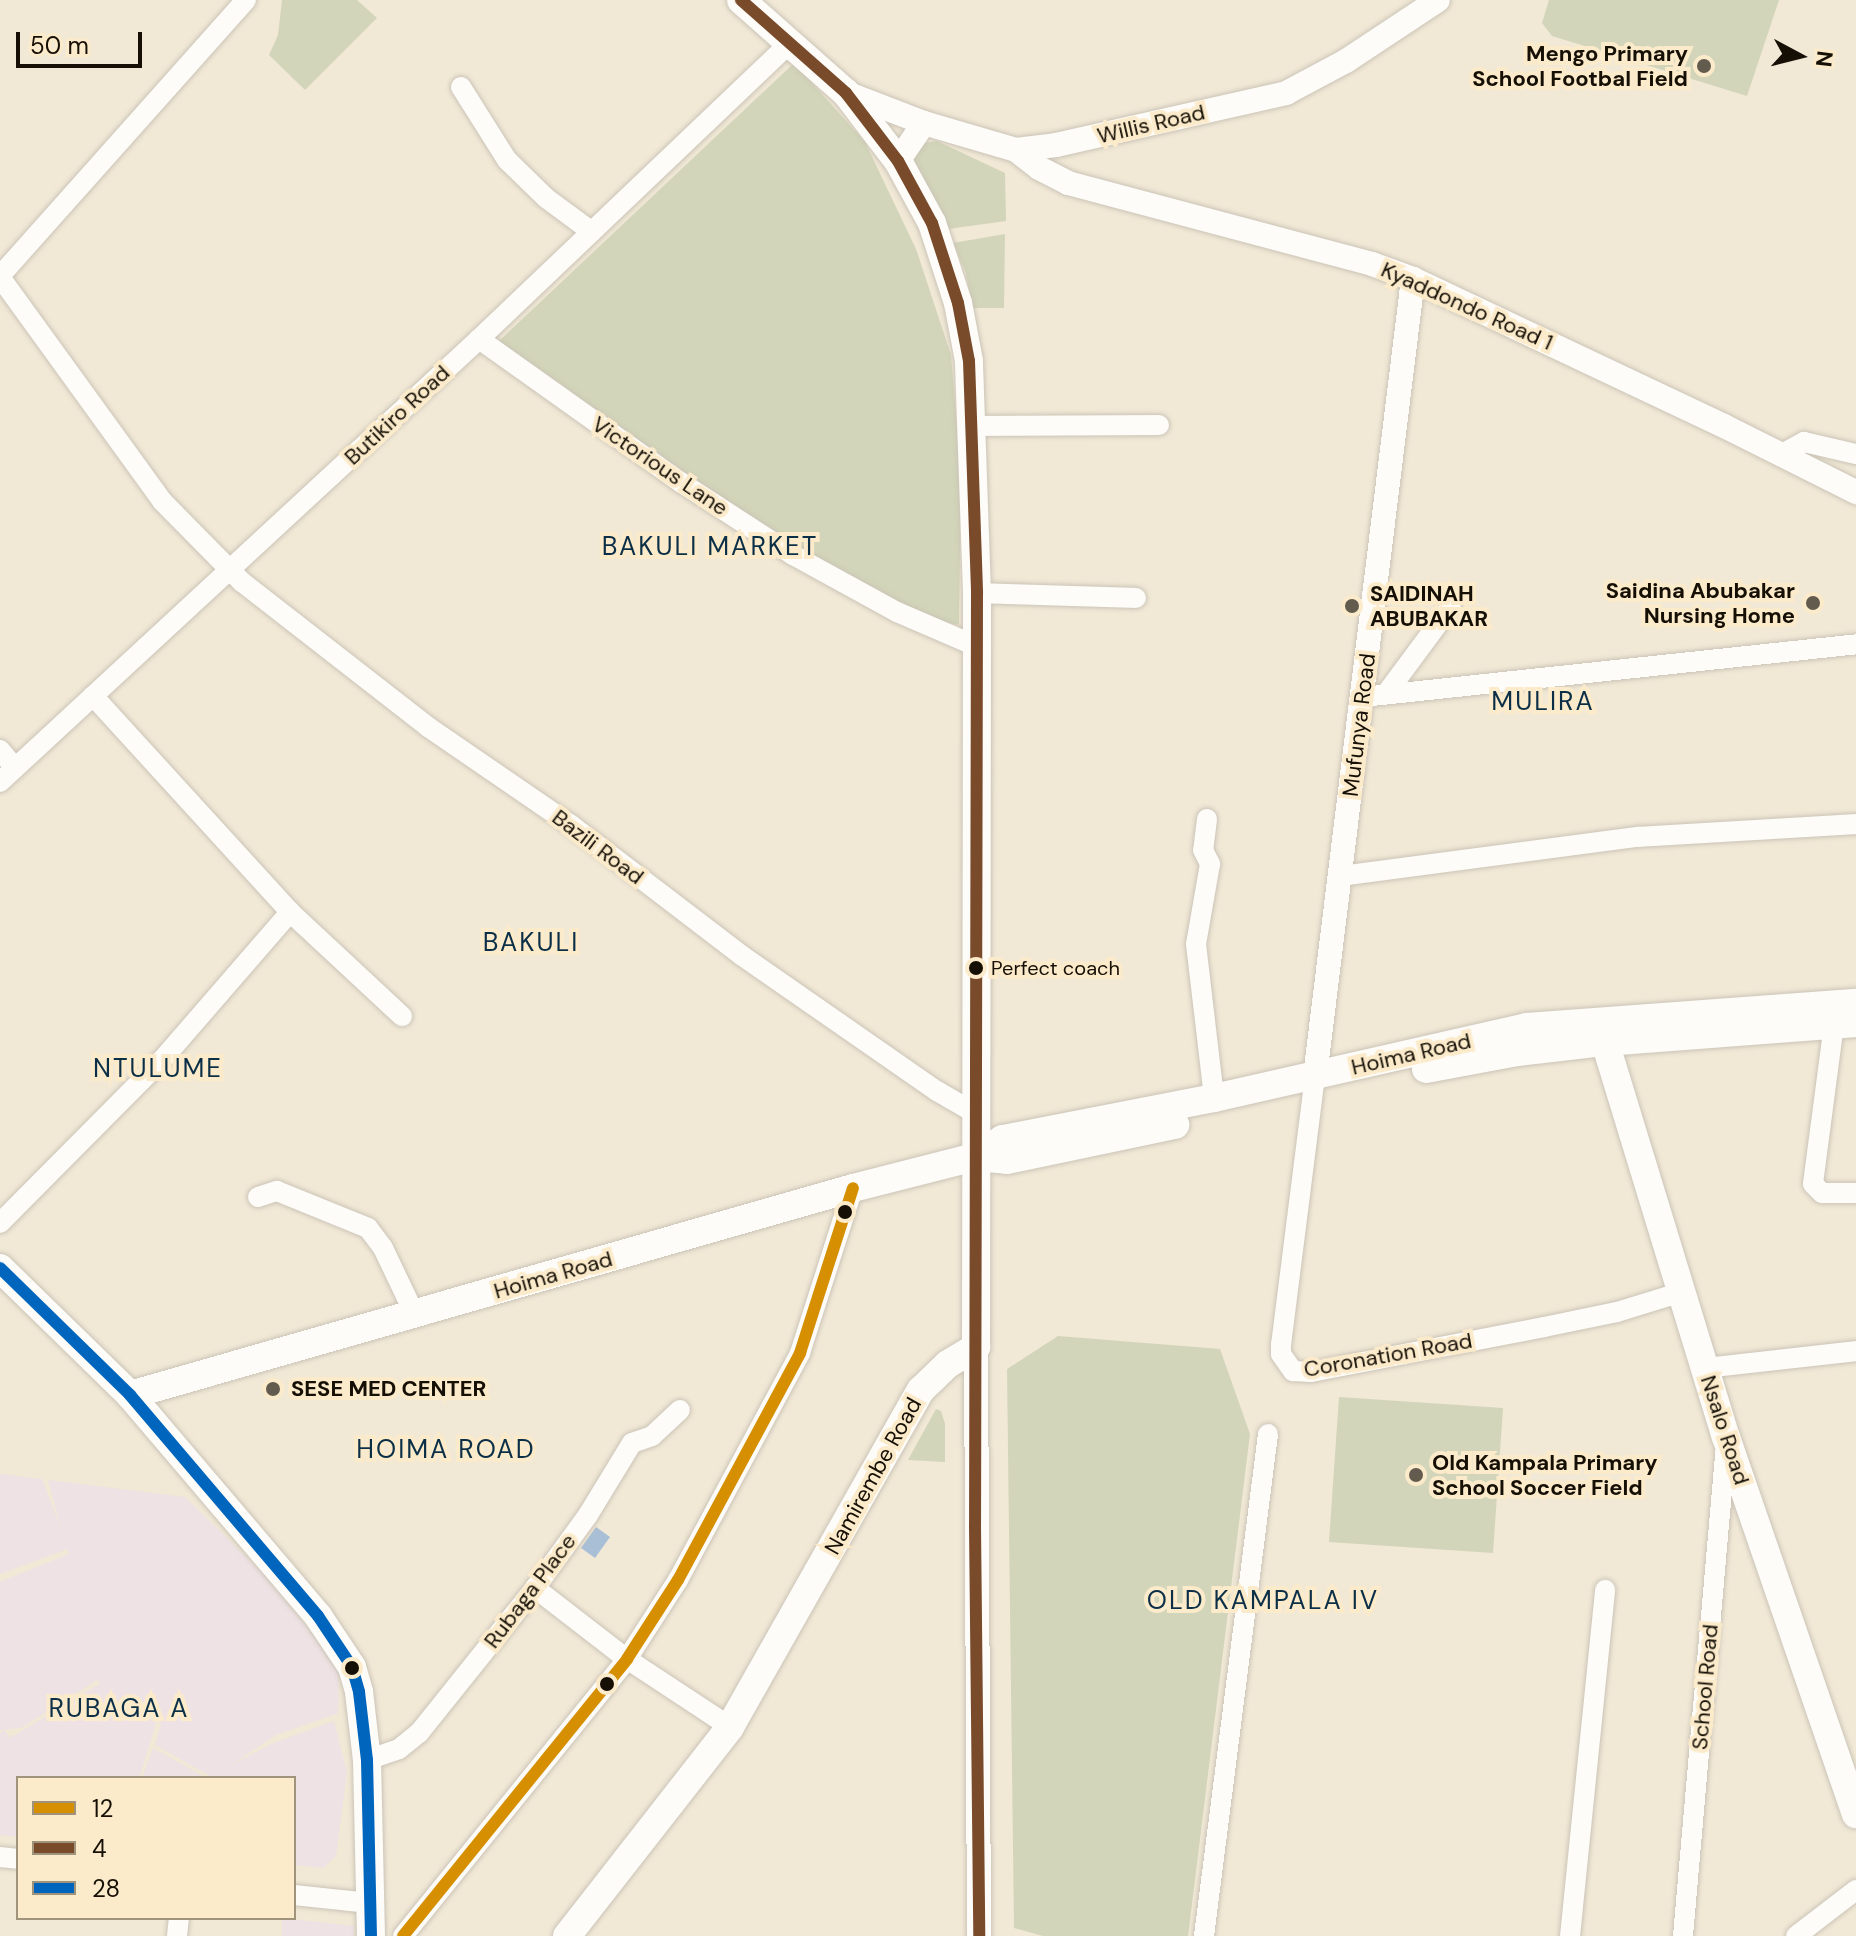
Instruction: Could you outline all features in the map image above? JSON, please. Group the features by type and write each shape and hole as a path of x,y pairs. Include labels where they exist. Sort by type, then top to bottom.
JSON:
{"main road":[{"path":"741,0 846,93 898,161 932,223 958,303 969,361 974,426 977,593 976,1347"},
{"name":"Hoima Road","path":"975,1157 1007,1160 1218,1116 1315,1084 1527,1027 1856,1003"},
{"name":"Hoima Road","path":"130,1395 853,1188 975,1157 1003,1139 1214,1098 1517,1052 1845,1023"},
{"name":"Nsalo Road","path":"1605,1042 1726,1437 1856,1814"},
{"path":"0,1268 130,1395 318,1616 347,1659 359,1692 367,1760 371,1936"},
{"name":"Namirembe Road","path":"567,1936 730,1727 921,1390 948,1364 976,1347"}],"street":[{"path":"0,277 246,0"},
{"name":"Willis Road","path":"846,93 924,123 1016,150 1056,145 1286,93 1346,61 1438,0"},
{"name":"Butikiro Road","path":"0,782 479,339 790,43"},
{"path":"461,87 507,160 546,198 592,232"},
{"path":"898,161 924,123"},
{"name":"Kyaddondo Road 1","path":"1016,150 1039,168 1068,183 1372,264 1413,279 1856,492"},
{"name":"Bazili Road","path":"0,277 162,501 229,570 428,727 571,825 741,955 937,1091 975,1113"},
{"name":"Mufunya Road","path":"1315,1084 1340,876 1374,695 1413,279"},
{"name":"Victorious Lane","path":"479,339 682,483 793,555 897,612 976,646"},
{"path":"974,426 1159,425"},
{"path":"1782,454 1804,442 1856,454"},
{"path":"977,593 1136,598"},
{"path":"1374,695 1451,606"},
{"path":"1374,695 1856,644"},
{"path":"93,696 290,912 402,1016"},
{"path":"0,750 15,768"},
{"path":"1207,819 1203,850 1210,864 1196,944 1214,1098"},
{"path":"1340,876 1638,837 1856,824"},
{"path":"0,1223 162,1060 290,912"},
{"path":"1845,1023 1813,1184 1822,1193 1856,1193"},
{"name":"Coronation Road","path":"1315,1084 1281,1344 1281,1354 1293,1371 1311,1372 1544,1327 1617,1312 1682,1292"},
{"path":"403,1936 627,1659 678,1580 800,1353 853,1188"},
{"path":"258,1197 277,1191 368,1228 383,1248 415,1315"},
{"path":"976,1347 979,1936"},
{"path":"1705,1368 1856,1351"},
{"path":"948,1364 975,1409"},
{"name":"Rubaga Place","path":"367,1760 399,1749 419,1733 535,1588 588,1515 632,1443 652,1436 680,1410"},
{"path":"1204,1936 1268,1434"},
{"name":"School Road","path":"1683,1936 1726,1437"},
{"path":"535,1588 627,1659 730,1727"},
{"path":"1570,1936 1605,1590"},
{"path":"1796,1936 1856,1890"},
{"path":"296,1895 370,1903"}],"shaded area":[{"path":"0,1474 42,1479 61,1529 48,1480 185,1497 263,1573 339,1667 338,1713 276,1735 231,1765 271,1744 334,1721 347,1772 336,1856 323,1868 296,1865 296,1776 210,1776 155,1745 161,1723 130,1702 156,1724 140,1776 16,1776 16,1837 0,1835 0,1733 4,1730 10,1738 101,1683 97,1680 21,1728 0,1730 0,1582 69,1554 67,1549 0,1574"},
{"path":"153,1748 203,1776 143,1776"},
{"path":"282,1920 354,1926 354,1936 282,1936"}],"green space":[{"path":"282,0 357,0 377,18 305,90 269,55 278,35"},
{"name":"Mengo Primary School Footbal Field","path":"1549,0 1779,0 1747,96 1552,36 1542,23"},
{"path":"794,63 865,142 916,249 951,355 961,475 959,625 931,619 785,543 499,341"},
{"path":"937,141 1005,173 1006,221 948,229 912,158 918,144"},
{"path":"1005,234 1004,308 972,308 966,273 953,243"},
{"path":"1058,1336 1220,1349 1250,1434 1188,1936 1043,1936 1014,1928 1007,1369"},
{"name":"Old Kampala Primary School Soccer Field","path":"1339,1397 1503,1408 1493,1553 1329,1542"},
{"path":"936,1409 941,1411 945,1424 945,1462 908,1460"}],"water":[{"path":"596,1527 610,1537 595,1558 581,1548"}],"transit line":[{"name":"4","path":"741,0 846,93 898,161 932,223 958,303 969,361 977,593 975,1526 979,1936"},
{"name":"12","path":"403,1936 627,1659 678,1580 800,1353 853,1188"},
{"name":"28","path":"0,1268 130,1395 318,1616 352,1667 359,1692 367,1760 371,1936"}],"place":[{"name":"Mengo Primary School Footbal Field","path":"1704,66"},
{"name":"Saidina Abubakar Nursing Home","path":"1813,603"},
{"name":"SAIDINAH ABUBAKAR","path":"1352,606"},
{"name":"Perfect coach","path":"976,968"},
{"name":"SESE MED CENTER","path":"273,1389"},
{"name":"Old Kampala Primary School Soccer Field","path":"1416,1475"}],"district":[{"name":"BAKULI MARKET","path":"710,547"},
{"name":"MULIRA","path":"1543,702"},
{"name":"BAKULI","path":"531,943"},
{"name":"NTULUME","path":"158,1069"},
{"name":"HOIMA ROAD","path":"446,1450"},
{"name":"OLD KAMPALA IV","path":"1263,1601"},
{"name":"RUBAGA A","path":"119,1709"}]}
